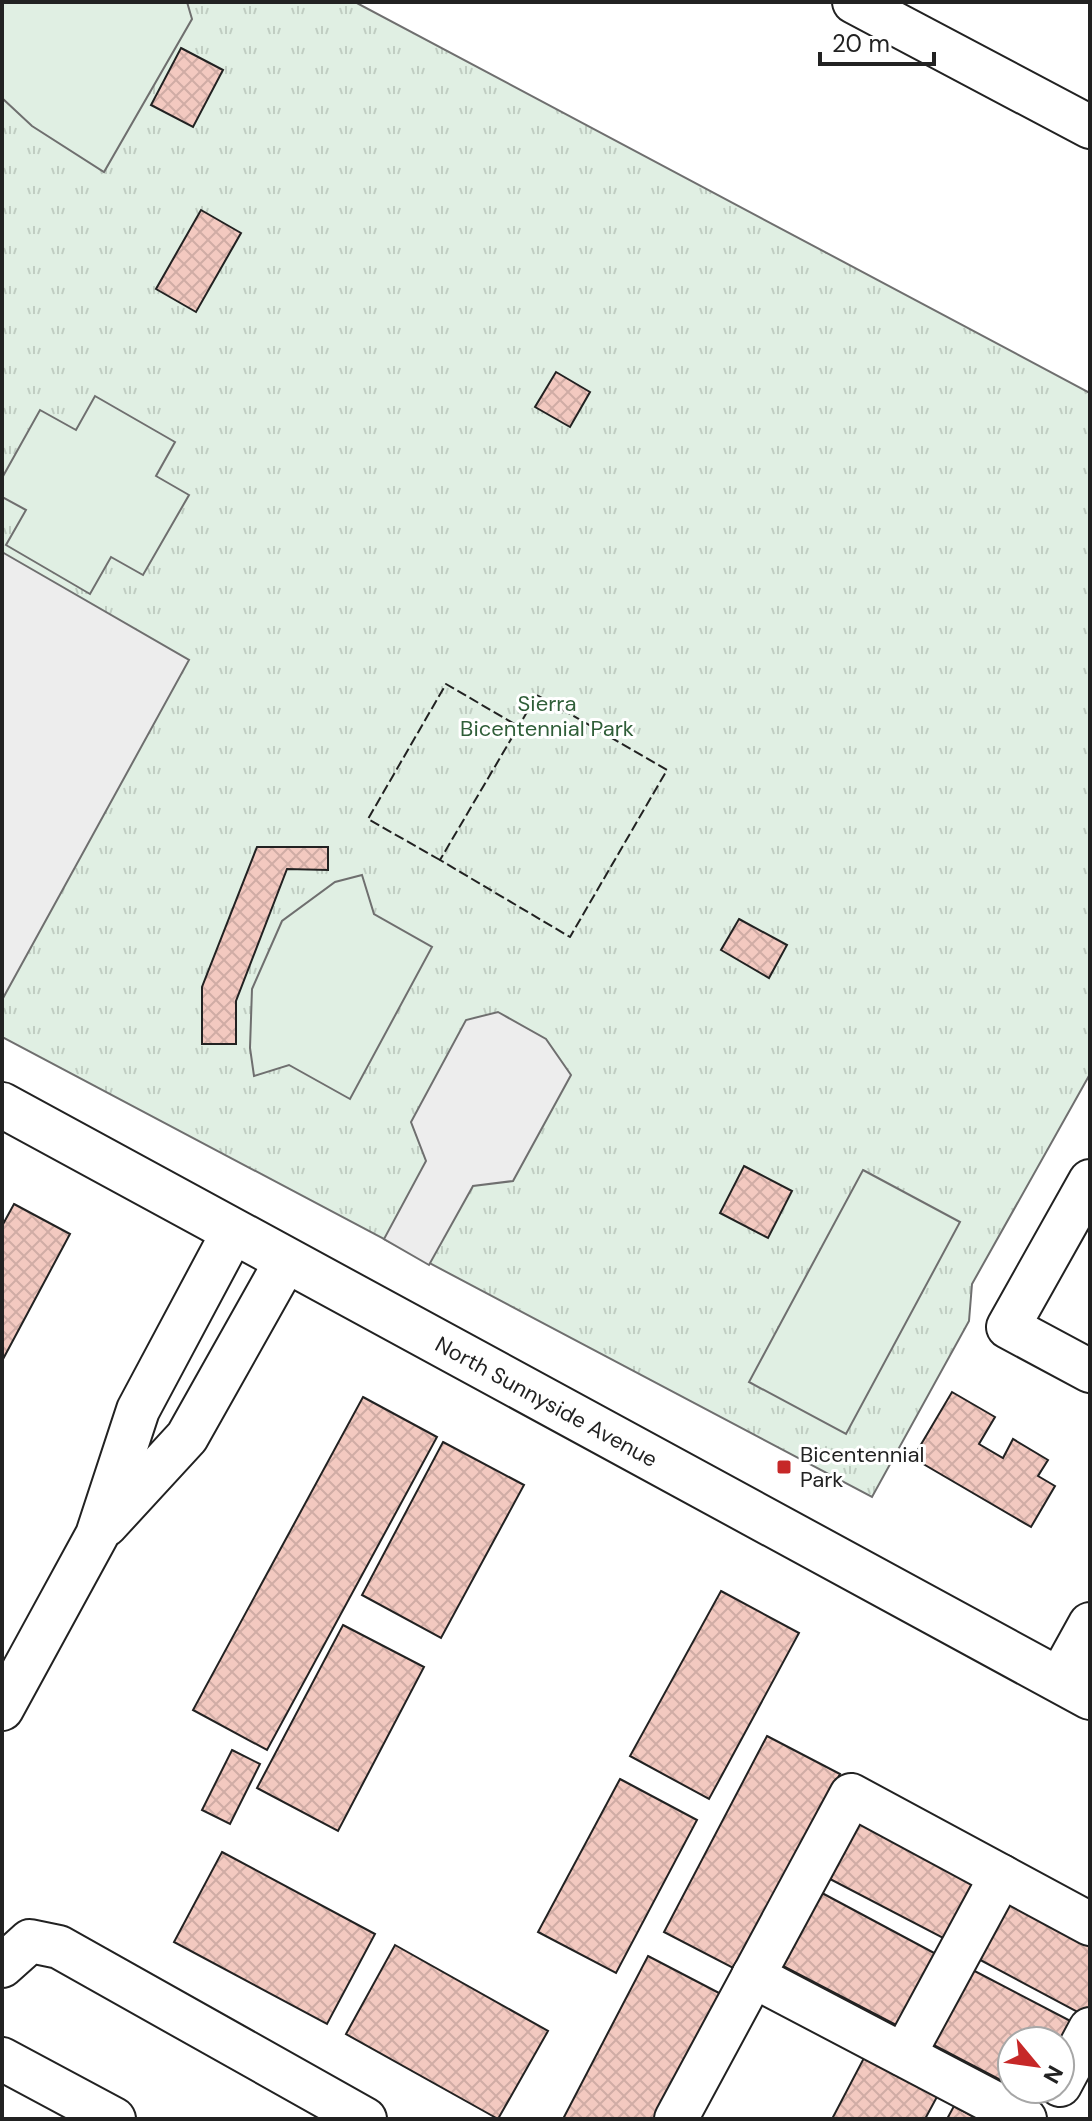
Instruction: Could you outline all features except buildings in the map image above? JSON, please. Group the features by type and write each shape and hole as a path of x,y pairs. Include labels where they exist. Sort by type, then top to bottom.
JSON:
{"main road":[{"name":"North Sunnyside Avenue","path":"2,1105 1074,1688"}],"street":[{"path":"854,2 1090,127"},
{"path":"1090,1181 1008,1327 1090,1371"},
{"path":"2,1709 97,1535 138,1410 233,1232"},
{"path":"97,1535 187,1437 286,1261"},
{"path":"1074,1688 1090,1624"},
{"path":"676,2119 851,1795 1090,1924"},
{"path":"904,2055 1001,1876"},
{"path":"2,1966 30,1941 59,1947 365,2119"},
{"path":"753,1976 1025,2119"},
{"path":"1076,2055 1090,2029"},
{"path":"2,2059 114,2119"}],"green space":[{"name":"Sierra Bicentennial Park","path":"2,2 355,2 1090,393 1090,1074 972,1284 969,1321 872,1497 2,1037"},
{"path":"2,2 187,2 192,19 104,172 32,126 2,98"},
{"path":"95,396 175,442 156,476 189,495 143,575 111,557 90,594 6,545 26,510 2,497 2,478 40,410 76,430"},
{"path":"362,875 374,914 432,947 350,1099 289,1065 254,1076 250,1048 252,989 282,921 335,882"},
{"path":"863,1170 960,1222 846,1434 749,1382"}],"shaded area":[{"path":"2,552 189,660 2,1000"},
{"path":"498,1012 546,1039 571,1075 513,1181 473,1186 429,1265 384,1239 426,1161 411,1122 466,1020"}],"fence":[{"path":"440,860 368,819 446,684 518,726"},
{"path":"537,695 667,770 570,937 440,860 537,695"}],"place":[{"name":"Bicentennial Park","path":"784,1467"}]}
